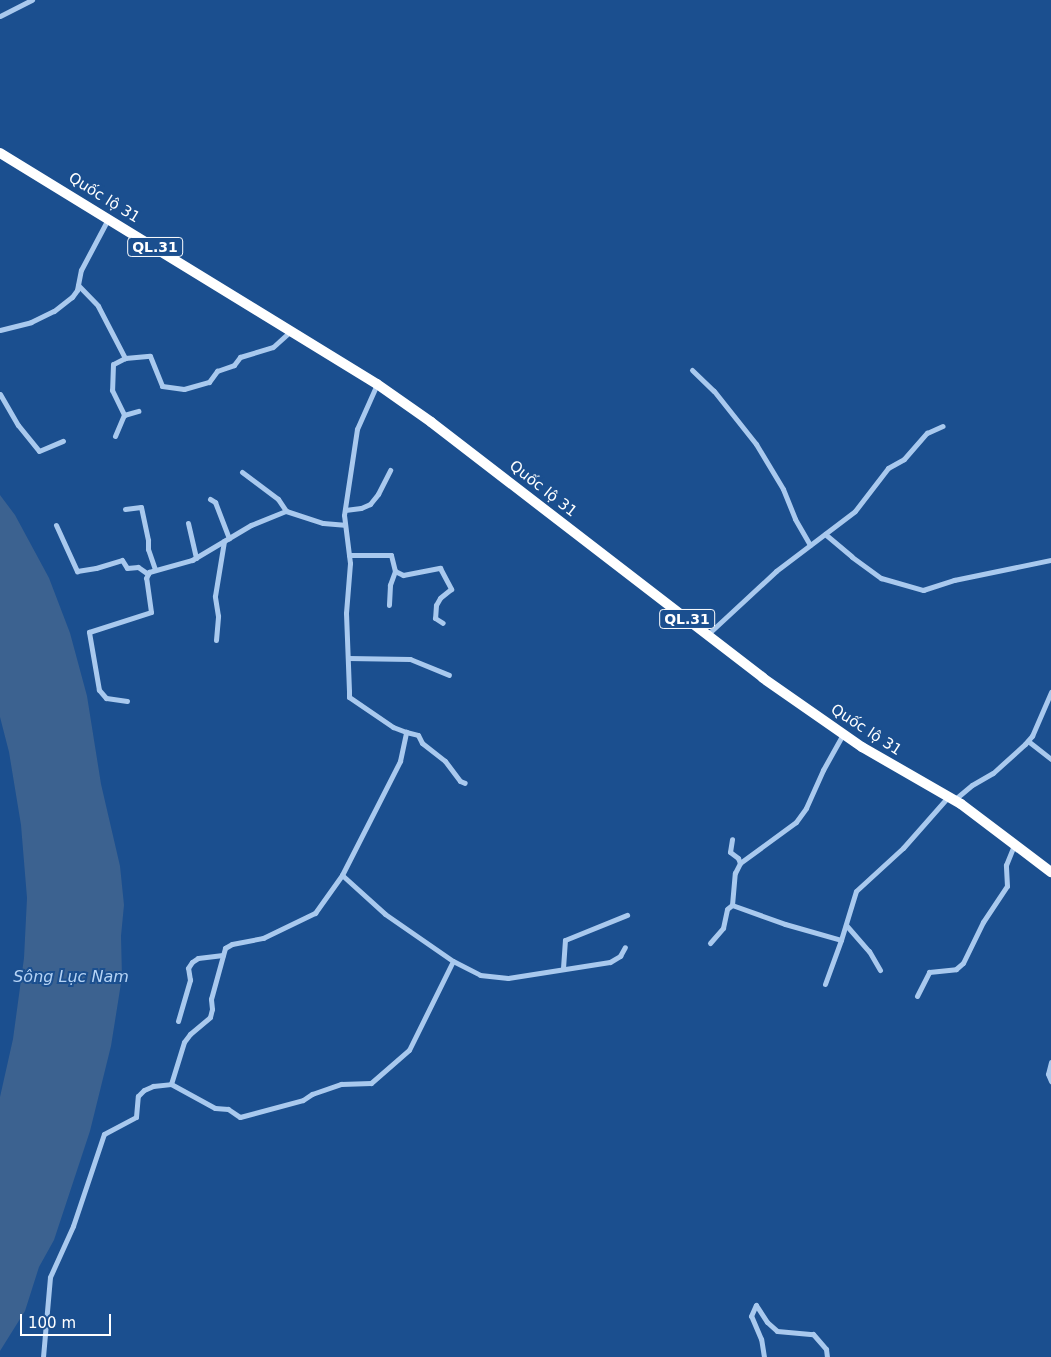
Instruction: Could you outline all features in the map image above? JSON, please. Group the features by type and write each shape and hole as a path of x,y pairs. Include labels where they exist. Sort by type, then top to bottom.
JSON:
{"highway":[{"name":"Quốc lộ 31","path":"0,153 330,353 377,384 431,422 763,678 862,747 951,799 1051,872"}],"street":[{"path":"0,16 32,0"},
{"path":"0,330 31,322 54,311 72,297 78,285 81,270 108,218"},
{"path":"78,285 98,306 125,358"},
{"path":"124,415 116,401 111,385 113,364 125,358 150,356 161,386 184,388 209,382 219,370 234,365 240,357 273,346 292,330"},
{"path":"692,370 714,391 756,444 783,489 795,519 810,545"},
{"path":"377,384 357,429 345,510 344,525 349,555 346,613 349,697 393,727 418,736 422,743 445,761 460,781 465,783"},
{"path":"0,394 18,425 39,451 63,441"},
{"path":"124,415 138,411"},
{"path":"116,436 124,415"},
{"path":"707,635 776,571 860,506 888,468 904,459 927,433 943,426"},
{"path":"345,510 362,508 370,504 378,494 390,470"},
{"path":"242,472 278,498 286,511"},
{"path":"210,499 215,502 226,539 215,596 218,616 216,640"},
{"path":"125,509 141,507 148,549 155,569"},
{"path":"127,701 106,698 99,690 89,632 142,617 151,612 146,578 148,574 155,569 196,558 251,525 286,511 323,523 344,525"},
{"path":"188,523 196,558"},
{"path":"56,525 77,571 89,570 122,560 127,568 138,567 148,574"},
{"path":"825,534 852,558 881,578 923,590 954,580 1051,560"},
{"path":"349,555 391,555 394,572 390,585 389,605"},
{"path":"394,572 403,574 440,568 451,589 440,598 436,607 435,618 443,623"},
{"path":"348,658 410,659 448,674"},
{"path":"825,984 846,925 852,899 860,887 903,848 951,799 993,772 1028,741 1051,692"},
{"path":"171,1084 186,1038 210,1017 212,1009 211,999 223,955 228,945 263,938 310,916 342,874 369,819 397,771 406,732"},
{"path":"710,943 723,928 728,909 732,905 735,873 740,864 796,822 806,808 822,770 843,734"},
{"path":"1028,741 1051,759"},
{"path":"732,839 730,852 738,858 740,864"},
{"path":"917,996 929,972 956,969 963,963 983,922 1006,886 1006,865 1014,844"},
{"path":"342,874 385,914 453,961 474,973 498,978 615,961 625,947"},
{"path":"732,905 785,924 841,940"},
{"path":"564,968 565,940 628,915"},
{"path":"846,925 869,951 880,970"},
{"path":"178,1021 190,980 188,968 192,962 198,958 223,955"},
{"path":"43,1357 50,1277 72,1226 102,1137 136,1117 138,1096 144,1090 153,1086 171,1084 215,1108 228,1110 240,1117 303,1100 312,1094 341,1084 371,1083 409,1050 453,961"},
{"path":"1051,1062 1048,1074 1051,1081"},
{"path":"764,1357 762,1343 751,1316 756,1305 767,1322 777,1331 812,1334 826,1349 827,1357"}],"water":[{"name":"Sông Lục Nam","path":"0,495 15,515 49,578 70,633 87,696 101,784 120,866 124,905 121,936 122,977 111,1046 90,1131 54,1240 39,1267 25,1311 0,1351 0,1097 13,1039 24,958 27,898 21,825 9,752 0,717"}]}
